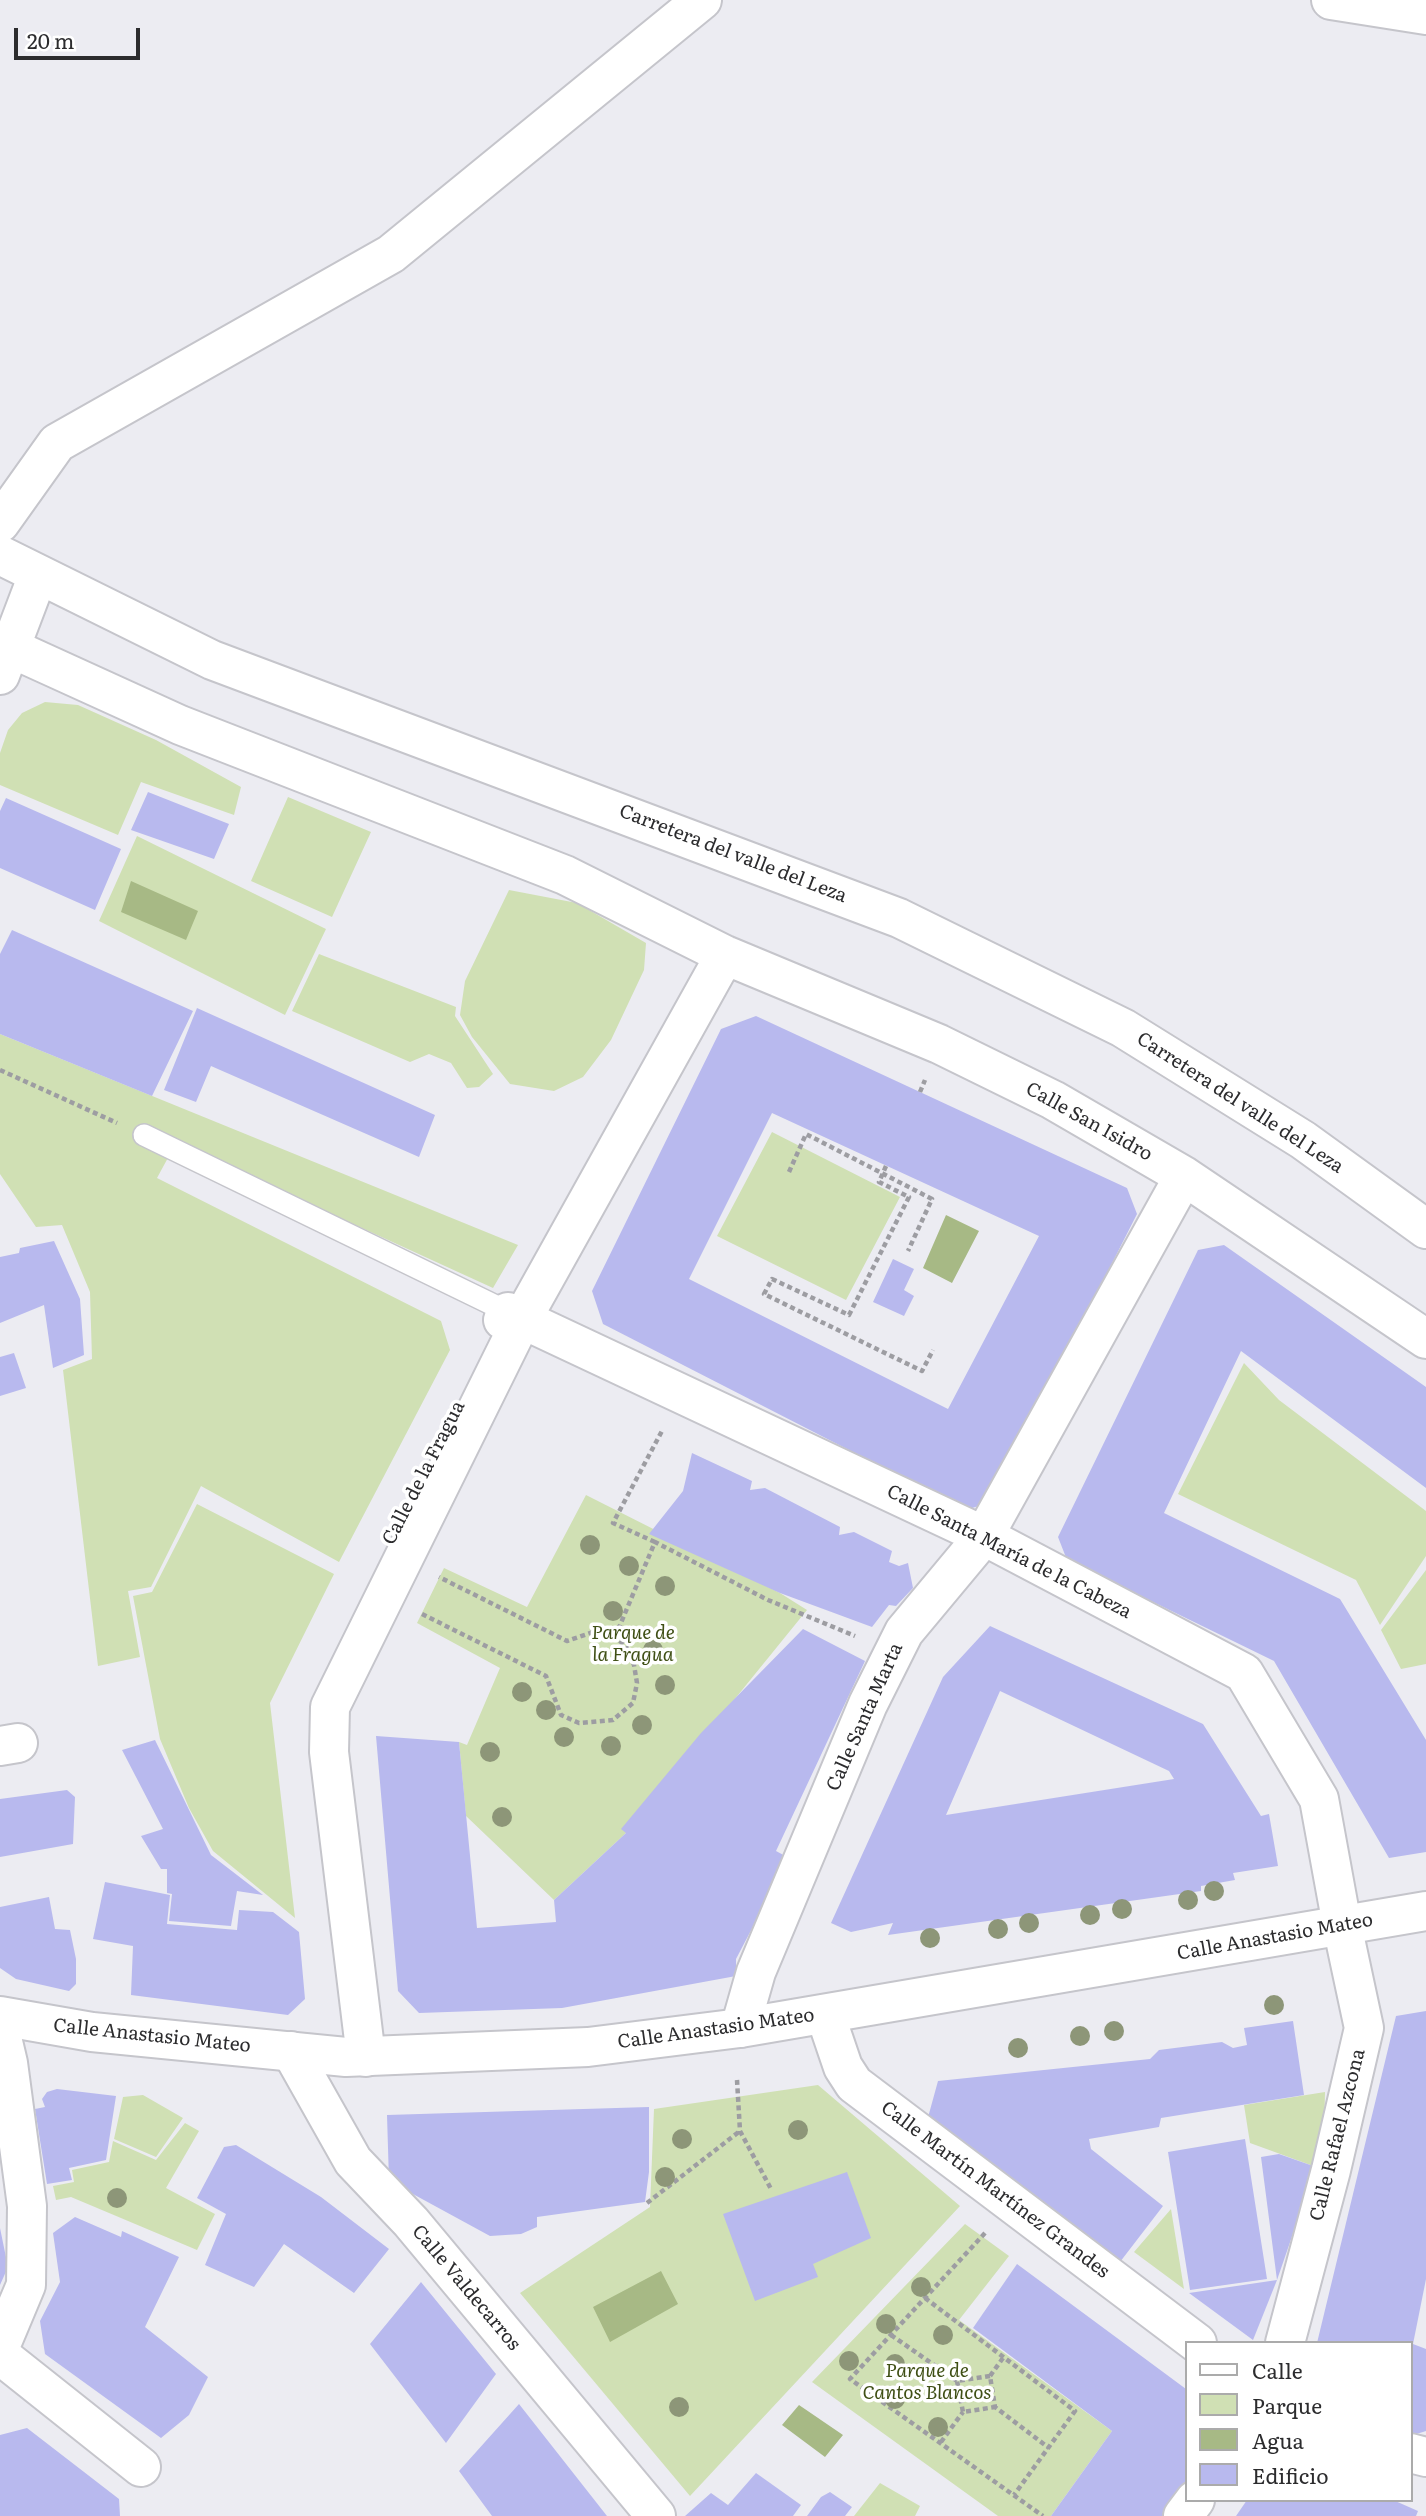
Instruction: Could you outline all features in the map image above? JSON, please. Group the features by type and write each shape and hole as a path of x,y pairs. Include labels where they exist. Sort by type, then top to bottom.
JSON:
{"street":[{"path":"0,523 57,443 391,254 702,0"},
{"path":"1331,0 1426,15"},
{"name":"Carretera del valle del Leza","path":"0,555 212,660 899,918 1123,1028 1303,1140 1426,1229"},
{"path":"3,655 38,575"},
{"name":"Calle San Isidro","path":"3,655 565,874 725,955 939,1044 1052,1100 1184,1176 1426,1339"},
{"path":"356,2057 329,1752 330,1707 515,1315 725,955"},
{"name":"Calle Santa Marta","path":"740,2028 756,1972 868,1704 904,1632 984,1536 1184,1176"},
{"name":"Calle Santa María de la Cabeza","path":"515,1315 984,1536 1244,1674 1319,1799 1342,1926"},
{"name":"Calle Anastasio Mateo","path":"0,2016 92,2032 356,2057 588,2047 740,2028 1426,1911"},
{"name":"Calle Rafael Azcona","path":"1286,2341 1331,2170 1364,2028 1342,1926"},
{"name":"Calle Martín Martínez Grandes","path":"825,2014 843,2067 854,2084 1194,2341"},
{"path":"0,2029 8,2063 27,2206 26,2286 0,2347"},
{"name":"Calle Valdecarros","path":"291,2051 353,2161 411,2222 656,2516"},
{"path":"0,2355 141,2467"}],"lane":[{"path":"144,1135 515,1315"}],"path":[{"path":"0,1070 144,1135"},
{"path":"789,1172 806,1134 932,1199 908,1251"},
{"path":"886,1166 879,1182 909,1197 849,1315 772,1279 764,1294 922,1371 933,1350"},
{"path":"664,1426 613,1524 656,1542 768,1600 866,1641"},
{"path":"615,1637 656,1542"},
{"path":"415,1610 546,1676 561,1715 579,1723 613,1720 632,1703 637,1684 634,1665 626,1647 615,1637 596,1631 567,1640 433,1574"},
{"path":"737,2080 740,2131 771,2189"},
{"path":"647,2203 740,2131"},
{"path":"1012,2203 850,2379 1043,2516"},
{"path":"925,2298 1074,2411 1014,2496"},
{"path":"891,2335 957,2381 990,2376"},
{"path":"1003,2358 990,2376 995,2407 1049,2448"},
{"path":"957,2381 963,2412"},
{"path":"941,2442 963,2412 995,2407"}],"green space":[{"path":"45,702 78,705 156,740 241,787 234,815 141,782 118,835 0,785 0,753 8,730 22,713"},
{"path":"288,797 371,832 332,917 251,881"},
{"path":"137,836 326,929 285,1015 99,921"},
{"path":"509,890 577,903 646,943 644,970 611,1040 583,1077 554,1091 510,1084 472,1037 460,1015 465,981"},
{"path":"319,954 456,1007 455,1016 493,1074 479,1087 467,1088 451,1063 429,1054 410,1062 292,1011"},
{"path":"0,1034 518,1245 493,1288 176,1143 157,1178 441,1321 450,1350 339,1562 201,1486 151,1587 128,1591 140,1657 98,1666 63,1370 92,1359 90,1292 62,1225 36,1227 0,1174"},
{"path":"772,1132 900,1197 846,1300 717,1236"},
{"path":"1244,1363 1279,1400 1426,1511 1426,1556 1380,1625 1356,1580 1178,1494"},
{"name":"Parque de la Fragua","path":"586,1495 780,1593 807,1610 626,1833 554,1900 466,1816 459,1742 467,1745 500,1668 417,1623 444,1568 527,1607"},
{"path":"197,1504 334,1574 270,1703 295,1918 213,1851 189,1808 160,1739 133,1596 152,1592"},
{"path":"1426,1570 1426,1664 1401,1669 1381,1630"},
{"path":"818,2085 960,2206 690,2496 520,2293 650,2207 654,2109"},
{"path":"1325,2092 1324,2134 1316,2167 1250,2143 1244,2105"},
{"path":"143,2095 183,2118 156,2157 114,2139 123,2097"},
{"path":"185,2123 199,2131 166,2188 215,2214 197,2250 71,2197 56,2200 53,2186 74,2182 72,2170 109,2162 113,2141 156,2160"},
{"path":"1171,2209 1184,2289 1134,2252"},
{"name":"Parque de Cantos Blancos","path":"965,2224 1009,2256 959,2320 1112,2431 1051,2516 998,2516 812,2382"},
{"path":"880,2483 920,2506 915,2516 854,2516"}],"water":[{"path":"131,881 198,911 186,940 121,912"},
{"path":"946,1215 979,1231 952,1283 923,1268"},
{"path":"661,2271 678,2304 610,2342 593,2307"},
{"path":"799,2405 843,2435 825,2457 782,2425"}],"building":[{"path":"148,792 229,824 214,859 131,830"},
{"path":"6,798 121,849 95,910 0,868 0,811"},
{"path":"12,930 193,1011 152,1096 0,1034 0,954"},
{"path":"197,1008 435,1115 419,1157 211,1066 196,1102 164,1090"},
{"path":"756,1016 1127,1188 1137,1214 991,1502 966,1510 603,1324 592,1291 721,1029","holes":["772,1113 1039,1236 948,1409 689,1279"]},
{"path":"54,1241 80,1299 84,1355 53,1368 44,1305 0,1323 0,1257 19,1253 20,1248"},
{"path":"1224,1245 1426,1387 1426,1488 1241,1351 1164,1513 1340,1599 1426,1740 1426,1852 1389,1858 1274,1661 1067,1560 1058,1537 1198,1250"},
{"path":"893,1259 914,1269 904,1290 914,1296 904,1316 873,1302"},
{"path":"14,1353 26,1388 0,1396 0,1357"},
{"path":"692,1453 752,1481 750,1490 765,1488 840,1527 839,1535 854,1532 892,1551 889,1562 899,1566 908,1563 913,1588 896,1606 889,1605 872,1627 780,1593 649,1534 683,1491"},
{"path":"990,1626 1203,1724 1261,1816 1269,1814 1278,1866 1233,1873 1235,1880 1201,1886 1201,1891 888,1935 893,1923 851,1932 831,1923 943,1677","holes":["1000,1691 1169,1771 1174,1779 946,1815"]},
{"path":"803,1629 865,1661 776,1851 789,1858 736,1959 736,1976 562,2008 419,2013 398,1991 376,1736 459,1742 477,1928 556,1922 554,1900 626,1833 621,1829 701,1733"},
{"path":"155,1740 211,1855 263,1895 237,1891 231,1926 169,1921 172,1894 167,1893 167,1869 161,1869 141,1836 163,1829 122,1750"},
{"path":"67,1790 75,1797 73,1844 0,1857 0,1799"},
{"path":"105,1882 170,1895 167,1924 237,1930 239,1910 273,1912 299,1932 305,1999 288,2015 131,1995 133,1946 93,1939"},
{"path":"49,1897 55,1929 70,1930 76,1959 76,1984 69,1991 16,1979 0,1968 0,1907"},
{"path":"1426,2011 1426,2279 1413,2344 1426,2349 1426,2431 1412,2435 1412,2341 1317,2341 1396,2016"},
{"path":"1293,2021 1304,2095 1161,2118 1159,2127 1089,2139 1091,2149 1163,2206 1120,2262 927,2121 938,2081 1150,2059 1159,2050 1222,2042 1233,2048 1247,2045 1244,2028"},
{"path":"57,2089 116,2096 106,2160 69,2168 72,2180 47,2184 35,2109 45,2107 42,2099 47,2092"},
{"path":"649,2107 649,2172 645,2202 537,2217 537,2227 521,2234 490,2236 389,2181 387,2115"},
{"path":"1245,2139 1267,2279 1190,2290 1168,2152"},
{"path":"236,2145 321,2197 389,2249 354,2293 284,2244 254,2287 205,2265 226,2214 197,2198 224,2147"},
{"path":"1279,2154 1316,2167 1277,2280 1261,2157"},
{"path":"847,2172 871,2238 813,2264 818,2277 755,2301 723,2214"},
{"path":"75,2217 121,2237 122,2231 179,2257 145,2327 208,2377 189,2415 161,2438 45,2354 40,2321 60,2282 53,2233"},
{"path":"0,2228 8,2267 0,2285"},
{"path":"1017,2264 1184,2388 1184,2489 1164,2516 1051,2516 1112,2431 973,2328"},
{"path":"1277,2280 1253,2340 1189,2293"},
{"path":"421,2282 496,2374 446,2443 370,2344"},
{"path":"519,2404 607,2516 492,2516 459,2471"},
{"path":"27,2428 119,2499 120,2516 0,2516 0,2435"},
{"path":"756,2473 801,2505 793,2516 685,2516 711,2493 728,2505"},
{"path":"830,2492 852,2507 845,2516 807,2516 821,2497"},
{"path":"1246,2502 1398,2502 1418,2511 1416,2516 1236,2516"}]}
